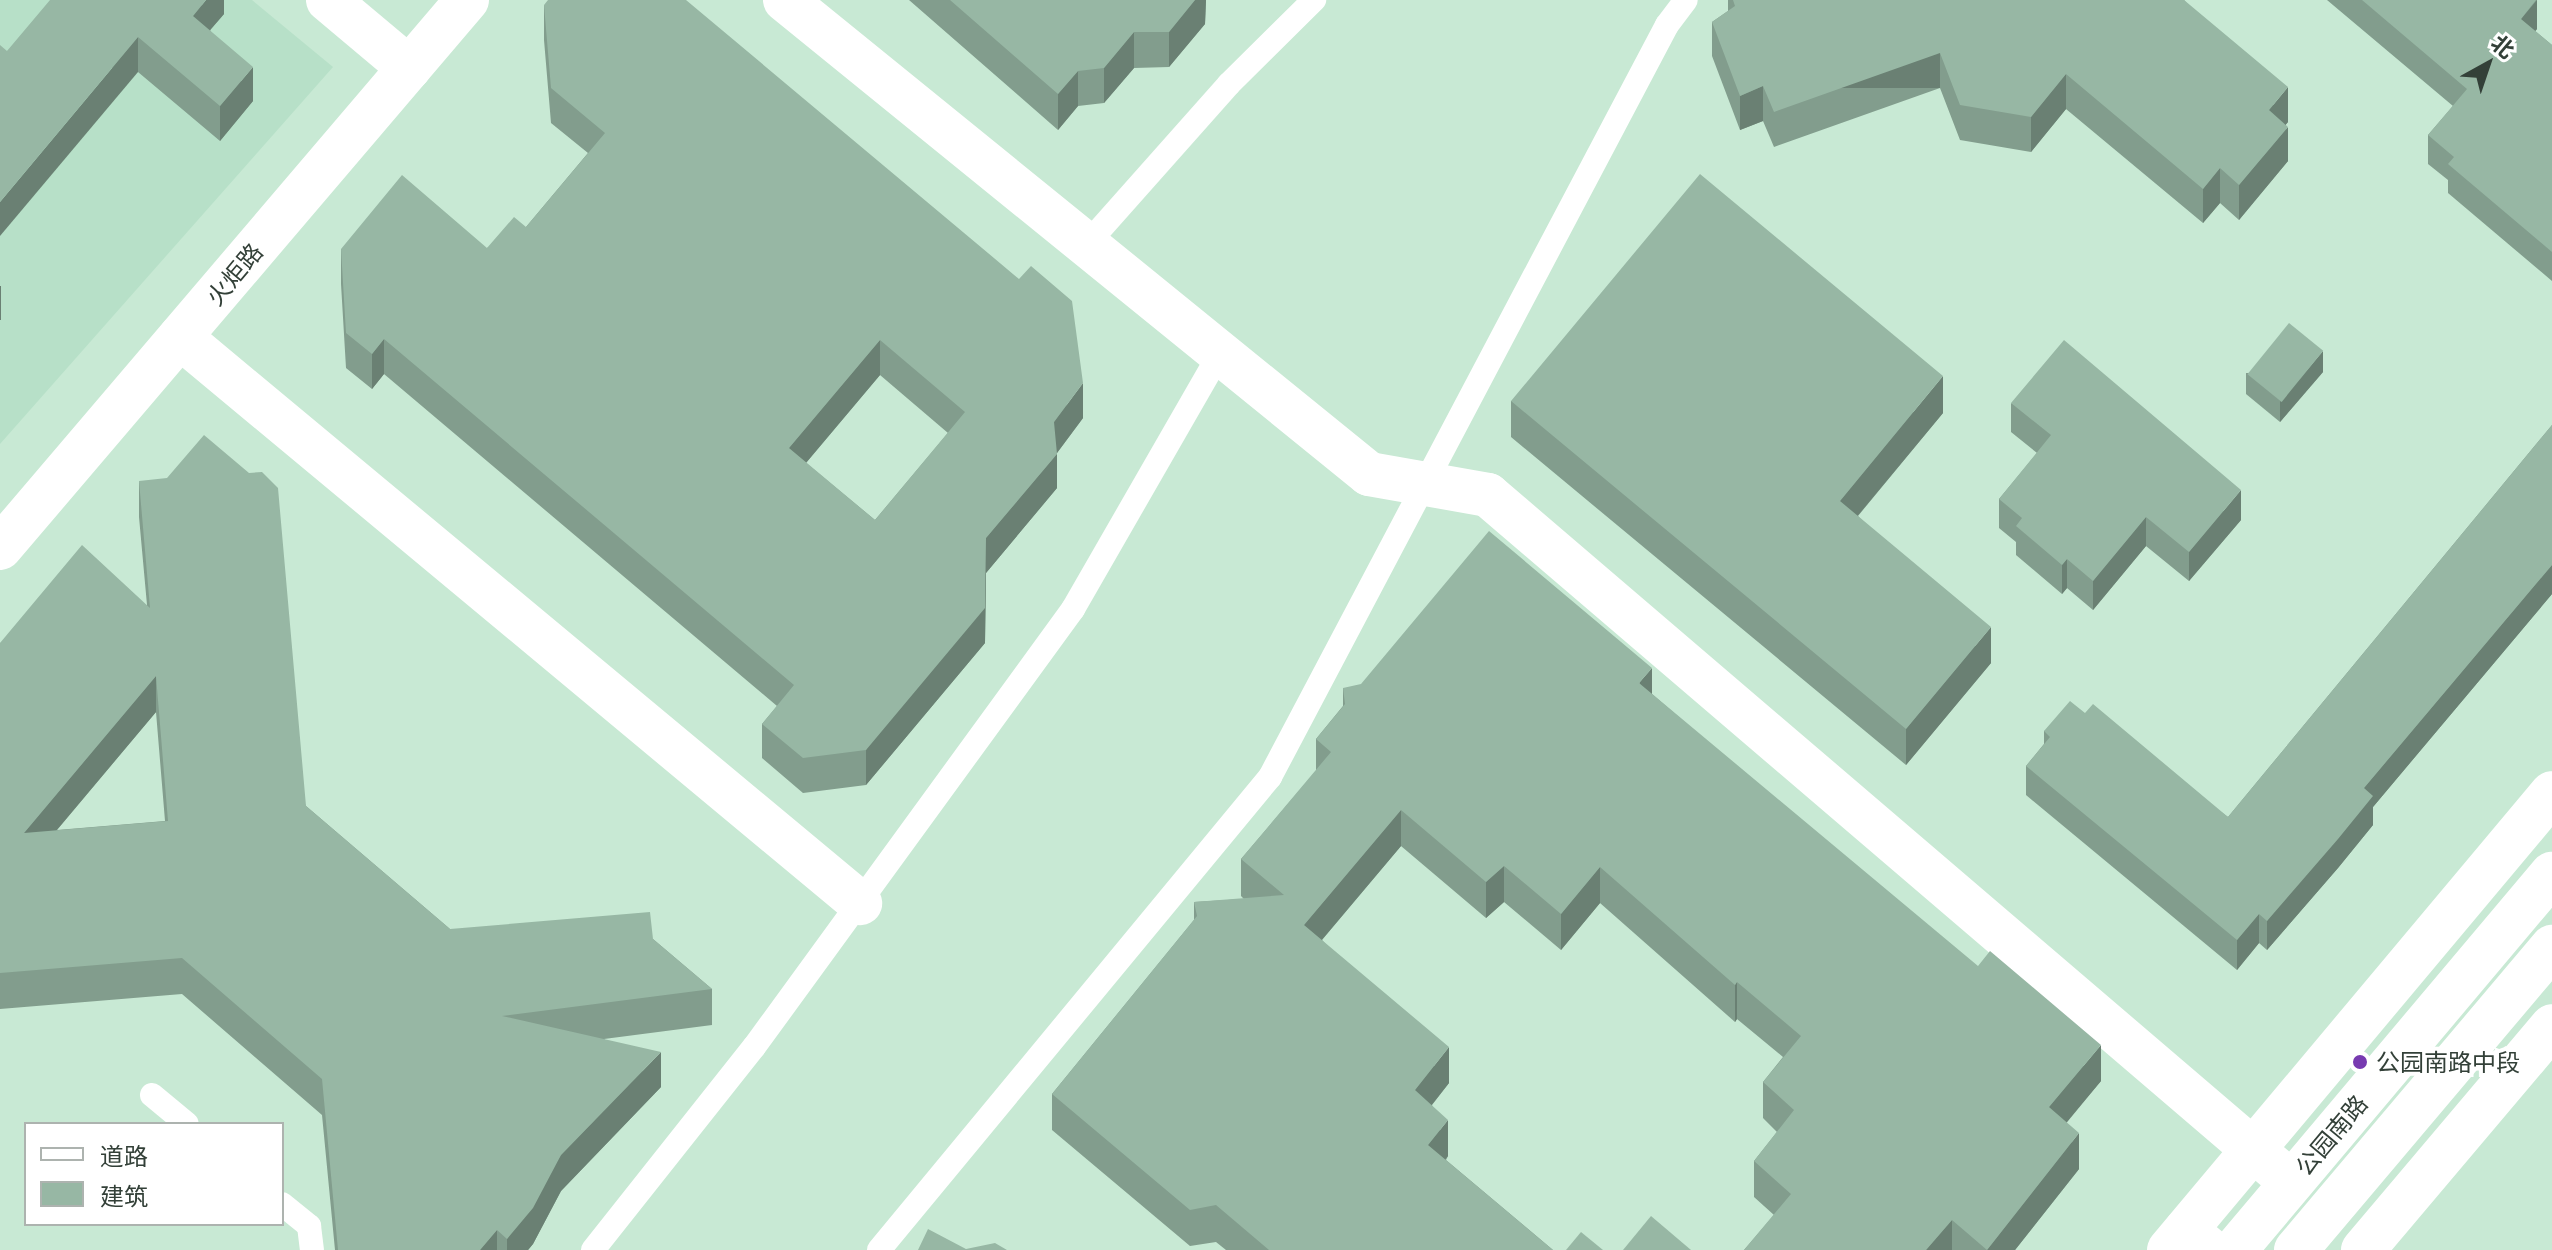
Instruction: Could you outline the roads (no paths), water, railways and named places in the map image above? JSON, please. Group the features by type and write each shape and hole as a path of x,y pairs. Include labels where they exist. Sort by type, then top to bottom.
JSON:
{"street":[{"path":"328,0 409,68"},
{"name":"火炬路","path":"0,548 467,0"},
{"path":"785,0 1369,474 1488,495 2291,1182"},
{"path":"180,337 860,903"},
{"path":"2188,1243 2253,1149 2552,793"},
{"name":"公园南路","path":"2235,1250 2552,874"},
{"name":"公园南路","path":"2296,1250 2552,947"},
{"path":"2363,1250 2552,1026"}],"lane":[{"path":"1087,244 1229,84 1314,0"},
{"path":"879,1250 1270,777 1667,25 1686,0"},
{"path":"593,1250 754,1047 1073,609 1220,353"},
{"path":"152,1095 185,1122"},
{"path":"284,1206 309,1226 312,1250"}],"place":[{"name":"公园南路中段","path":"2360,1062"}]}
